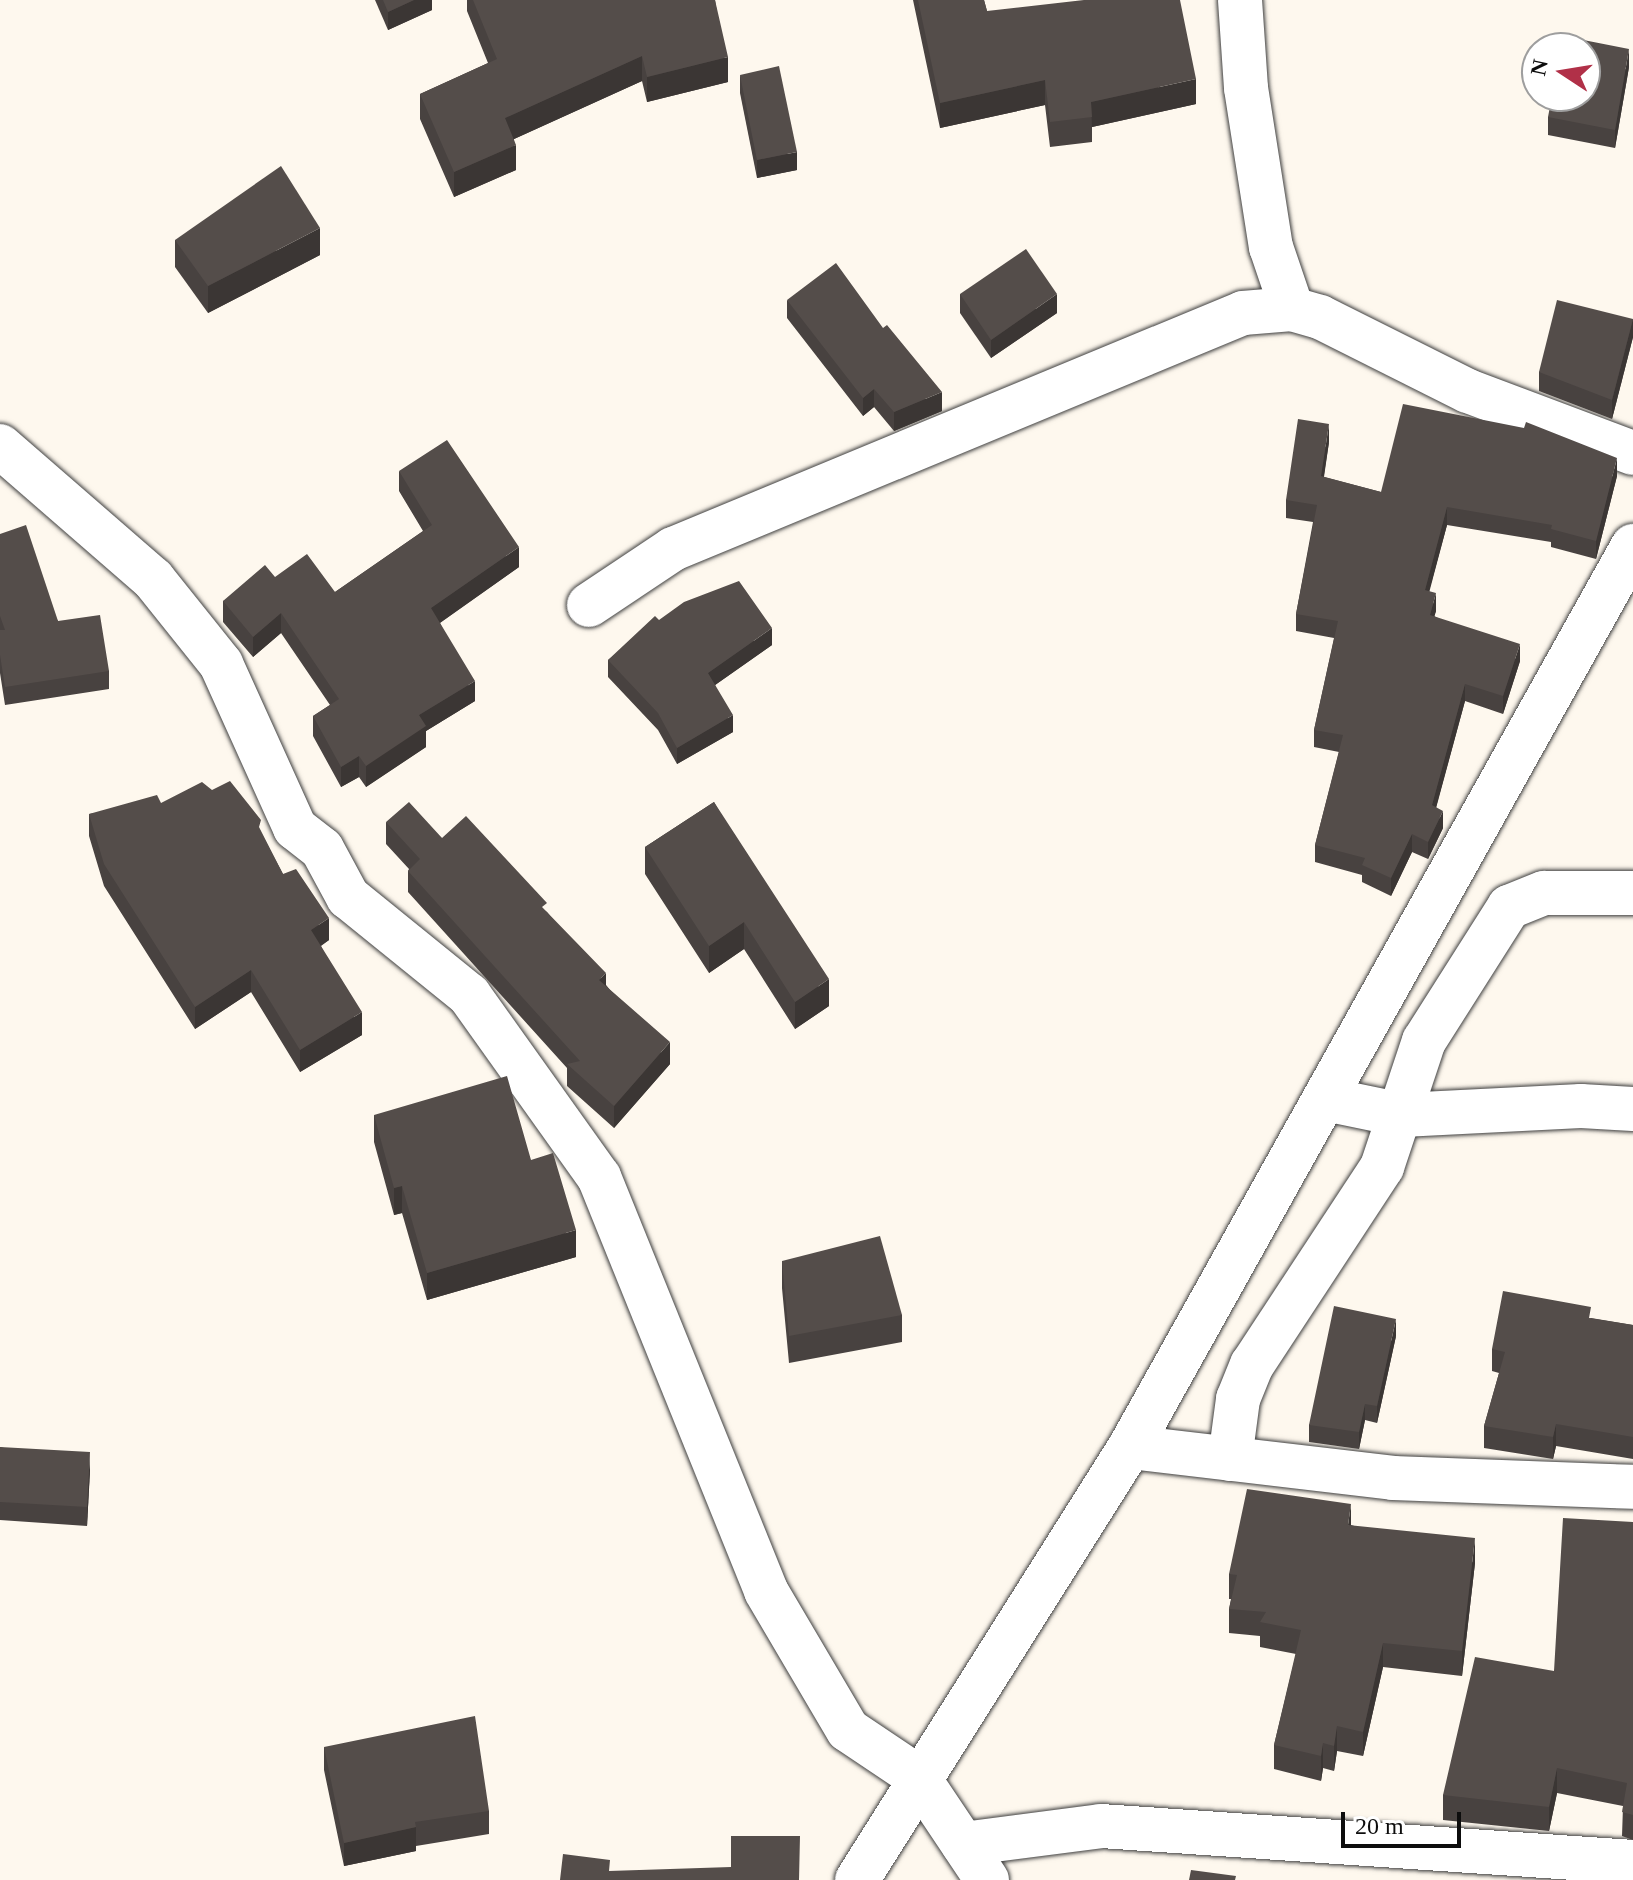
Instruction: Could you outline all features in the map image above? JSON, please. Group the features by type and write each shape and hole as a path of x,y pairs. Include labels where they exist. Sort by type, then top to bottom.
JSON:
{"street":[{"path":"1240,0 1246,88 1271,247 1292,309"},
{"path":"589,605 673,549 1243,313 1292,309 1320,317 1468,391 1633,453"},
{"path":"0,446 153,579 221,664 295,828 322,849 348,897 469,995 599,1177 766,1591 848,1730 918,1777 987,1880"},
{"path":"857,1880 918,1777 1130,1447 1633,546"},
{"path":"1230,1459 1238,1399 1252,1365 1382,1167 1402,1115 1424,1041 1509,907 1544,893 1633,893"},
{"path":"1325,1099 1402,1115 1581,1106 1633,1109"},
{"path":"1130,1447 1393,1478 1633,1487"},
{"path":"963,1844 1101,1826 1633,1862"}],"building":[{"path":"383,0 414,0 388,12"},
{"path":"473,0 715,0 728,57 647,77 642,56 505,118 516,145 454,172 420,94 497,59"},
{"path":"918,0 984,0 987,11 1084,0 1180,0 1196,79 1091,102 1092,117 1050,122 1045,80 940,103"},
{"path":"1601,43 1629,49 1615,130 1548,117 1549,112 1601,112"},
{"path":"779,66 797,152 757,160 740,75"},
{"path":"281,166 320,228 208,286 175,240"},
{"path":"1026,249 1057,294 991,340 960,294"},
{"path":"836,263 883,328 887,325 942,392 894,412 874,389 863,398 787,300"},
{"path":"1557,300 1633,319 1612,400 1539,372"},
{"path":"1403,404 1524,428 1526,422 1617,458 1596,541 1551,529 1552,525 1447,507 1425,590 1436,593 1430,615 1520,644 1503,696 1465,684 1432,805 1443,811 1428,842 1412,834 1391,878 1362,865 1365,858 1315,845 1343,735 1314,730 1338,621 1296,614 1317,505 1286,500 1298,419 1329,424 1321,476 1381,492"},
{"path":"447,440 519,547 431,608 475,681 419,715 426,726 366,766 359,756 341,767 313,716 339,699 281,613 253,637 223,601 265,565 275,577 307,554 335,592 432,525 399,471"},
{"path":"26,525 58,621 100,615 109,671 5,687 0,655 0,630 5,630 0,616 0,534"},
{"path":"739,581 772,628 708,673 733,715 677,748 658,713 608,660 655,616 659,620 684,602"},
{"path":"230,781 261,820 259,827 283,874 296,869 329,918 311,930 362,1012 300,1050 251,970 195,1007 104,864 89,814 157,795 161,803 202,782 212,790"},
{"path":"409,802 442,838 466,816 547,903 542,907 606,973 599,980 670,1042 614,1106 567,1064 580,1061 408,871 420,859 386,822"},
{"path":"714,802 829,979 795,1002 744,922 709,946 645,847"},
{"path":"507,1076 531,1160 553,1153 576,1230 427,1273 402,1186 394,1188 374,1115"},
{"path":"880,1236 902,1315 789,1336 782,1261"},
{"path":"1503,1291 1591,1307 1589,1318 1633,1325 1633,1437 1556,1424 1553,1437 1484,1426 1505,1352 1492,1349"},
{"path":"1334,1306 1396,1319 1377,1406 1365,1404 1359,1432 1309,1425"},
{"path":"0,1447 90,1452 87,1507 0,1502"},
{"path":"1247,1489 1351,1504 1348,1525 1475,1538 1462,1651 1383,1643 1363,1732 1337,1726 1334,1746 1323,1743 1321,1756 1274,1745 1301,1630 1260,1622 1266,1612 1229,1609 1237,1575 1229,1574"},
{"path":"1563,1518 1633,1522 1633,1815 1622,1812 1627,1783 1557,1768 1549,1807 1443,1795 1475,1657 1554,1671"},
{"path":"475,1716 489,1811 415,1822 416,1827 344,1843 324,1747"},
{"path":"731,1836 800,1836 799,1880 560,1880 563,1854 610,1860 609,1871 731,1867"},
{"path":"1191,1870 1236,1876 1235,1880 1189,1880"}]}
